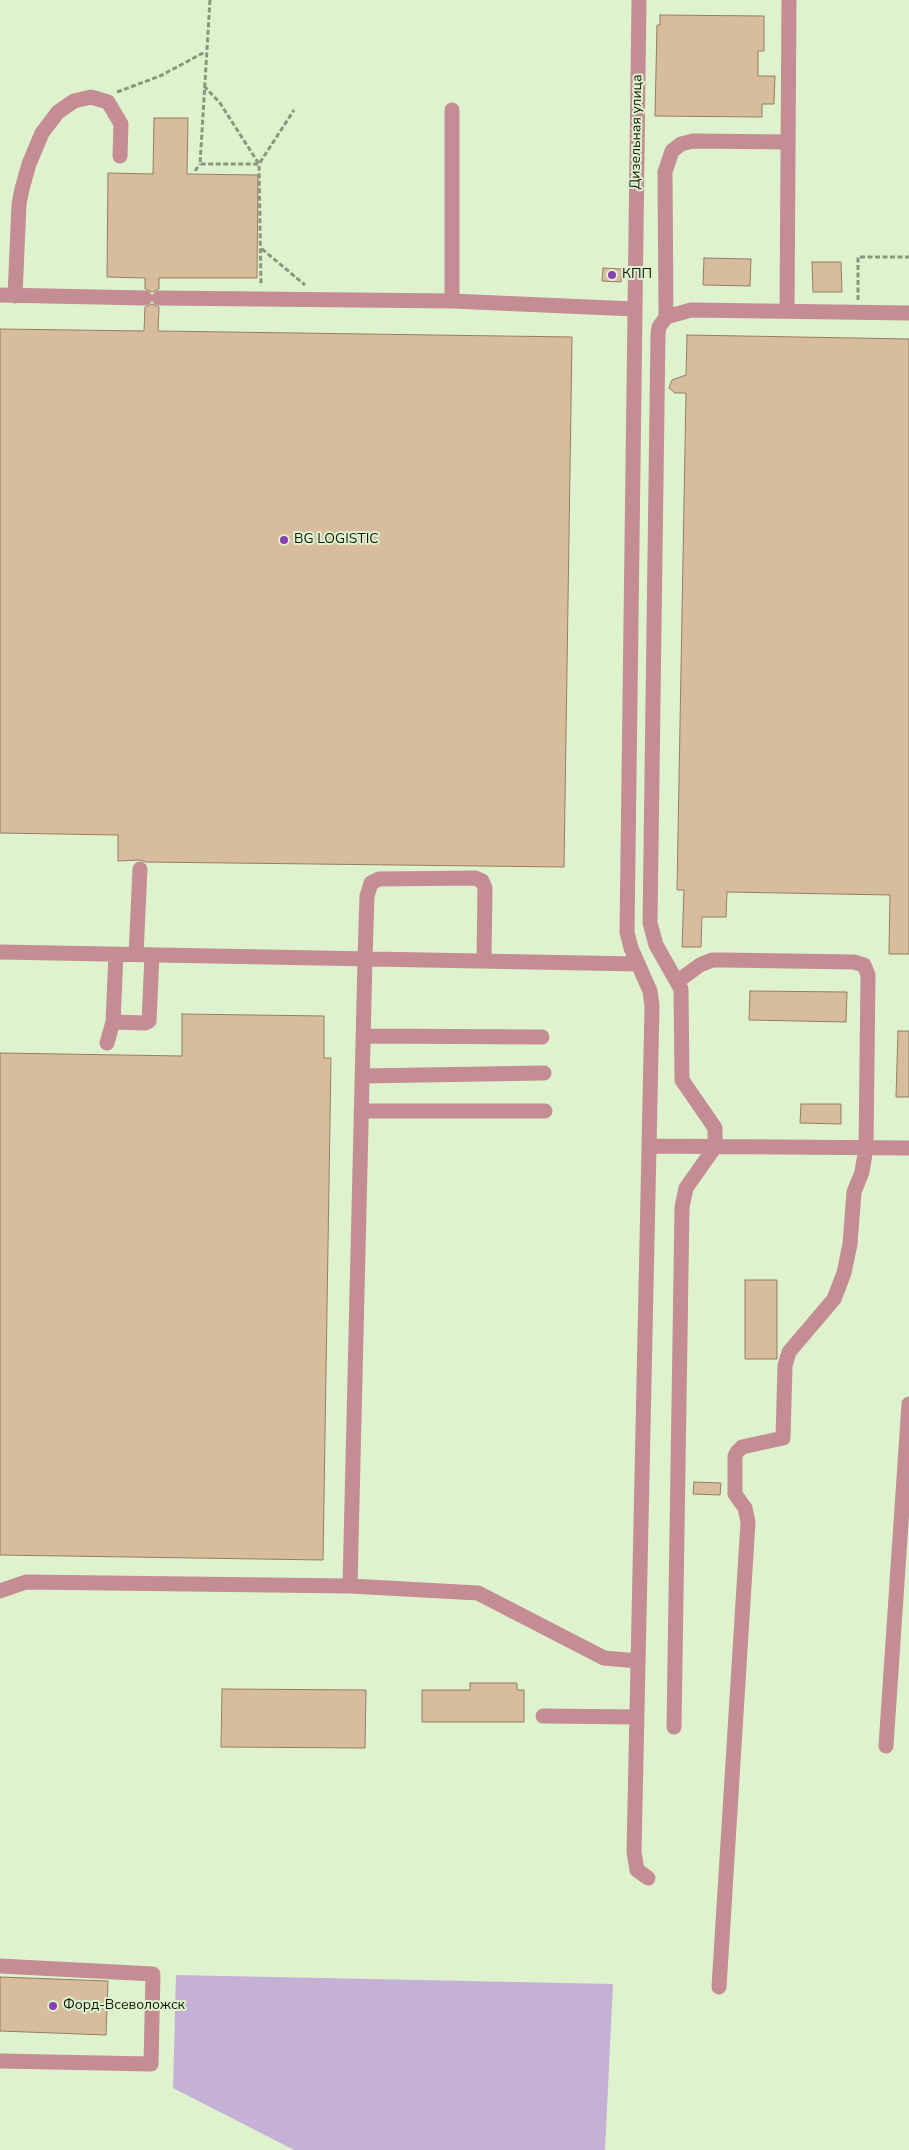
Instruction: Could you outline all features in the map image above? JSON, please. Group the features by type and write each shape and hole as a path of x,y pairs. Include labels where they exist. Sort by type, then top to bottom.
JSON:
{"street":[{"name":"Дизельная улица","path":"639,0 627,932 650,991 652,1006 635,1862 637,1870 648,1878"},
{"path":"787,311 789,0"},
{"path":"120,156 121,124 108,102 91,97 74,100 58,112 42,133 29,164 22,189 8,296 452,300 634,309"},
{"path":"452,110 452,300"},
{"path":"674,1727 682,1207 686,1188 715,1147 713,1124 682,1080 682,997 678,981 656,945 650,924 658,334 659,327 666,317 665,172 672,151 682,144 693,141 788,142"},
{"path":"666,317 691,310 909,314"},
{"path":"136,955 140,869"},
{"path":"350,1586 368,887 374,880 475,878 482,881 485,888 484,961"},
{"path":"0,952 638,964"},
{"path":"107,1043 113,1022 116,954"},
{"path":"113,1022 145,1023 150,1021 152,955"},
{"path":"678,981 700,965 712,960 854,962 864,965 868,975 866,1148 862,1172 854,1192 850,1244 844,1272 834,1299 789,1352 785,1366 783,1438 742,1447 736,1452 735,1494 745,1508 748,1522 720,1987"},
{"path":"363,1036 542,1037"},
{"path":"362,1076 544,1073"},
{"path":"361,1111 545,1111"},
{"path":"649,1146 909,1148"},
{"path":"886,1746 906,1513 909,1404"},
{"path":"0,1591 26,1582"},
{"path":"0,1583 350,1586 478,1593 604,1658 638,1661"},
{"path":"543,1716 637,1718"},
{"path":"0,1966 153,1974 151,2064 0,2062"}],"path":[{"path":"195,171 200,164 205,52 210,0"},
{"path":"111,94 160,76 205,52"},
{"path":"204,86 220,103 259,164 261,287"},
{"path":"259,164 294,110"},
{"path":"200,164 259,164"},
{"path":"261,249 306,285"},
{"path":"858,300 858,256 909,257"}],"shaded area":[{"path":"176,1975 613,1984 605,2150 294,2150 173,2088"}],"building":[{"path":"660,15 764,16 764,51 758,51 758,76 775,76 774,104 762,104 762,117 655,116 657,25 660,25"},
{"path":"154,118 188,118 187,174 258,175 257,278 159,278 159,289 152,292 145,289 145,278 107,277 108,173 153,174"},
{"path":"704,258 751,259 750,286 703,285"},
{"path":"812,262 841,262 842,292 813,292"},
{"name":"КПП","path":"603,268 622,269 621,282 602,281"},
{"name":"BG LOGISTIC","path":"152,304 159,307 158,331 572,337 564,867 118,861 118,835 0,833 0,329 144,331 145,307"},
{"path":"687,335 909,339 909,954 889,954 890,895 727,892 726,917 702,917 701,947 682,947 684,890 677,890 686,393 675,393 669,388 672,380 686,375"},
{"path":"750,991 847,992 846,1022 749,1020"},
{"path":"182,1014 324,1016 324,1058 331,1058 323,1560 0,1555 0,1053 182,1056"},
{"path":"898,1031 909,1031 909,1097 896,1097"},
{"path":"801,1104 841,1104 841,1124 800,1123"},
{"path":"745,1280 777,1280 777,1359 745,1359"},
{"path":"694,1482 721,1483 720,1495 693,1494"},
{"path":"470,1683 517,1683 517,1690 524,1690 524,1722 422,1722 422,1690 470,1690"},
{"path":"222,1689 366,1690 365,1748 221,1747"},
{"name":"Форд-Всеволожск","path":"0,1977 108,1981 106,2035 0,2031"}],"place":[{"name":"КПП","path":"612,275"},
{"name":"BG LOGISTIC","path":"284,540"},
{"name":"Форд-Всеволожск","path":"53,2006"}]}
